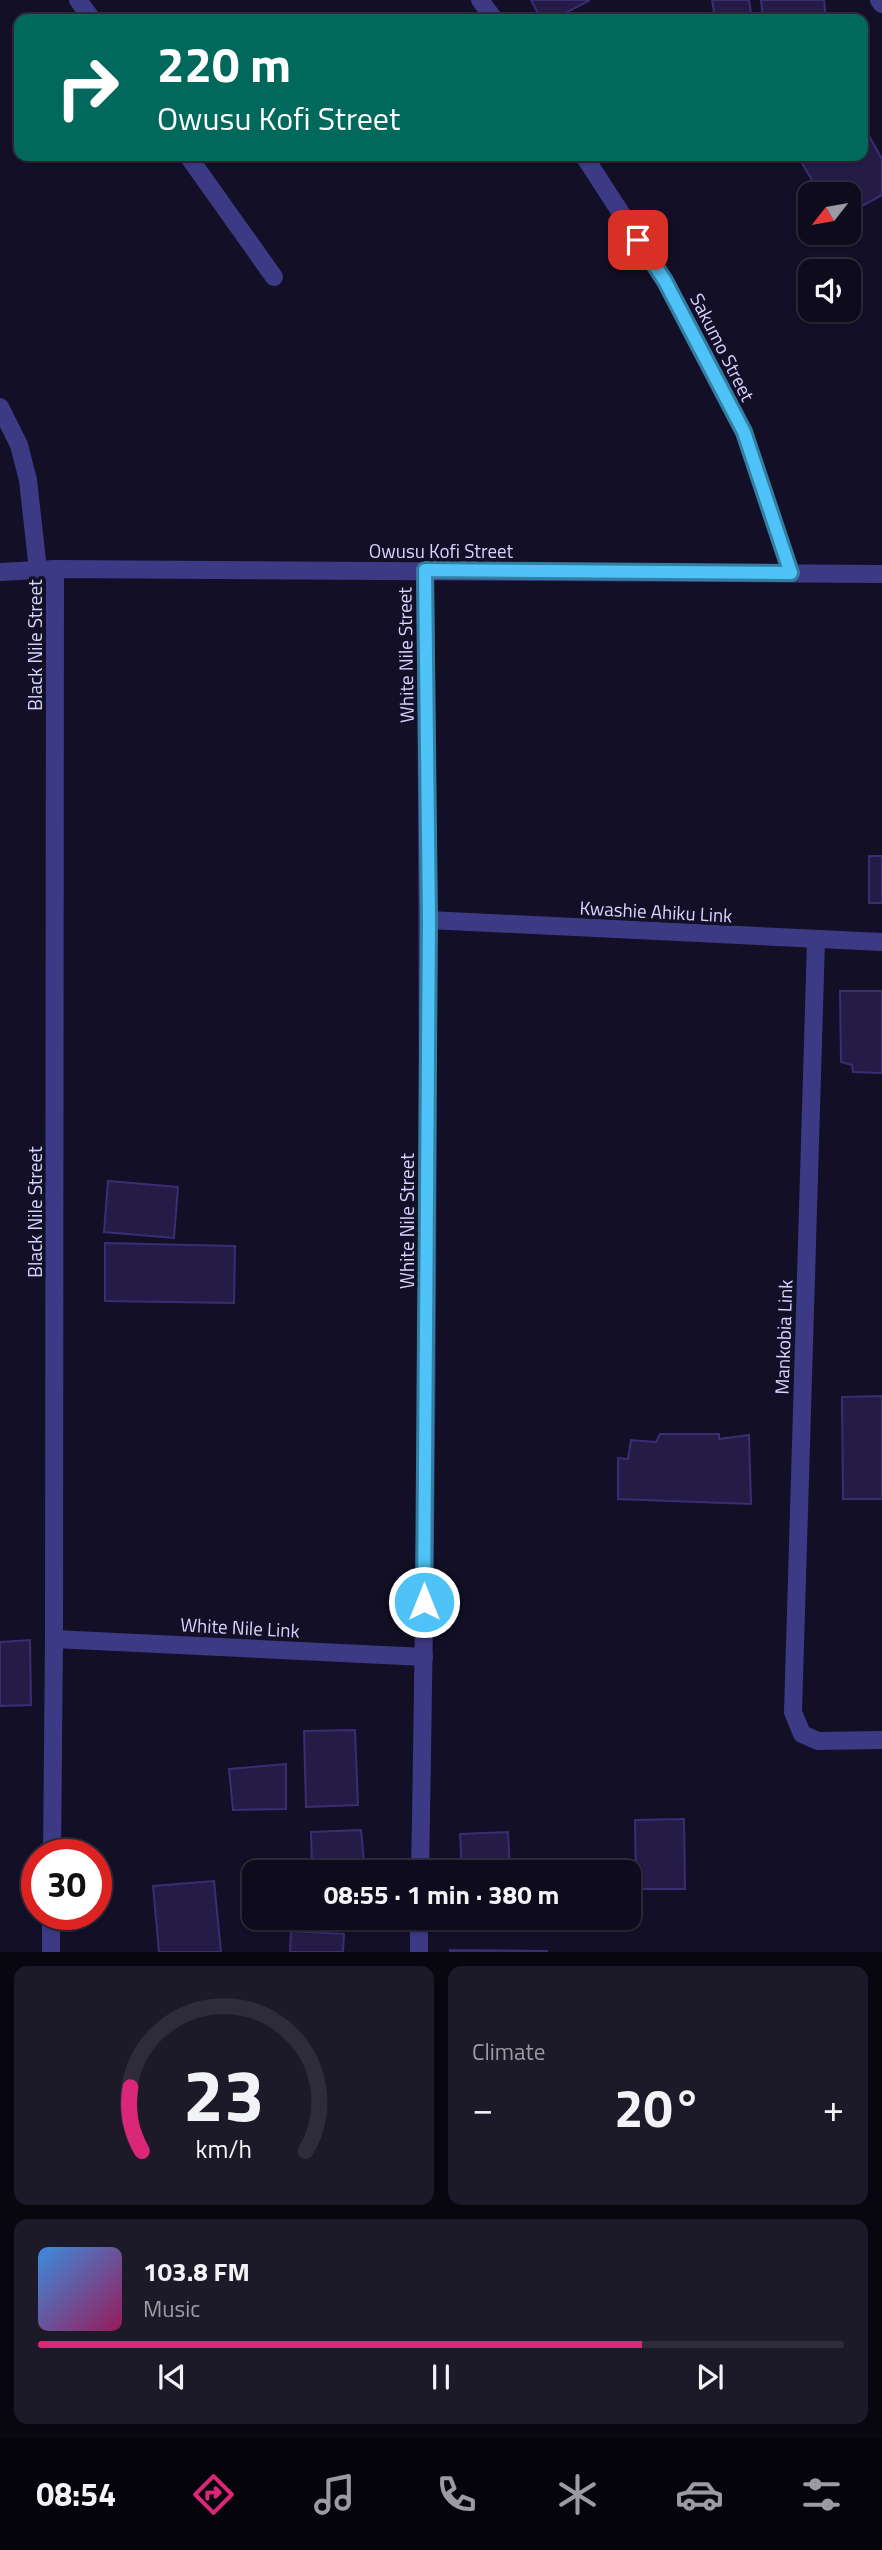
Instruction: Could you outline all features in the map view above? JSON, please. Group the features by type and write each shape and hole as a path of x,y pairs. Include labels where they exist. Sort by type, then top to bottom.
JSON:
{"street":[{"path":"192,161 274,276"},
{"name":"Sakumo Street","path":"587,161 665,281 744,432 791,573"},
{"name":"Black Nile Street","path":"0,407 19,445 46,570 54,1639 52,1839"},
{"name":"Owusu Kofi Street","path":"0,572 425,570 882,574"},
{"name":"White Nile Street","path":"420,1860 429,920 425,570"},
{"name":"Kwashie Ahiku Link","path":"429,920 816,941 882,942"},
{"name":"Mankobia Link","path":"816,941 793,1712 802,1734 818,1741 882,1740"},
{"name":"White Nile Link","path":"54,1639 424,1657"},
{"path":"51,1930 51,1951"},
{"path":"419,1930 419,1951"}],"building":[{"path":"531,0 590,0 563,14 538,14"},
{"path":"712,0 749,0 751,14 714,14"},
{"path":"761,0 824,0 825,14 762,14"},
{"path":"868,134 882,159 882,195 861,206 861,182 813,182 801,161 868,161"},
{"path":"869,856 882,856 882,903 869,903"},
{"path":"840,991 882,991 882,1073 853,1072 852,1065 841,1062"},
{"path":"108,1181 178,1187 174,1238 104,1232"},
{"path":"105,1243 235,1246 234,1303 105,1301"},
{"path":"882,1396 882,1499 843,1499 842,1397"},
{"path":"660,1434 719,1434 719,1439 749,1435 751,1504 618,1499 618,1458 628,1459 631,1440 656,1442"},
{"path":"30,1640 31,1705 0,1706 0,1642"},
{"path":"355,1730 358,1805 306,1807 304,1731"},
{"path":"286,1764 286,1809 233,1810 229,1769"},
{"path":"684,1819 685,1889 641,1889 641,1860 636,1860 635,1820"},
{"path":"361,1830 364,1860 312,1860 311,1832"},
{"path":"508,1832 509,1860 461,1860 460,1834"},
{"path":"214,1881 221,1952 159,1952 153,1886"},
{"path":"291,1931 344,1934 343,1952 290,1952"},
{"path":"547,1951 547,1952 450,1952"}],"route":[{"path":"424,1602 429,920 425,570 791,573 744,432 665,281 638,240"}]}
